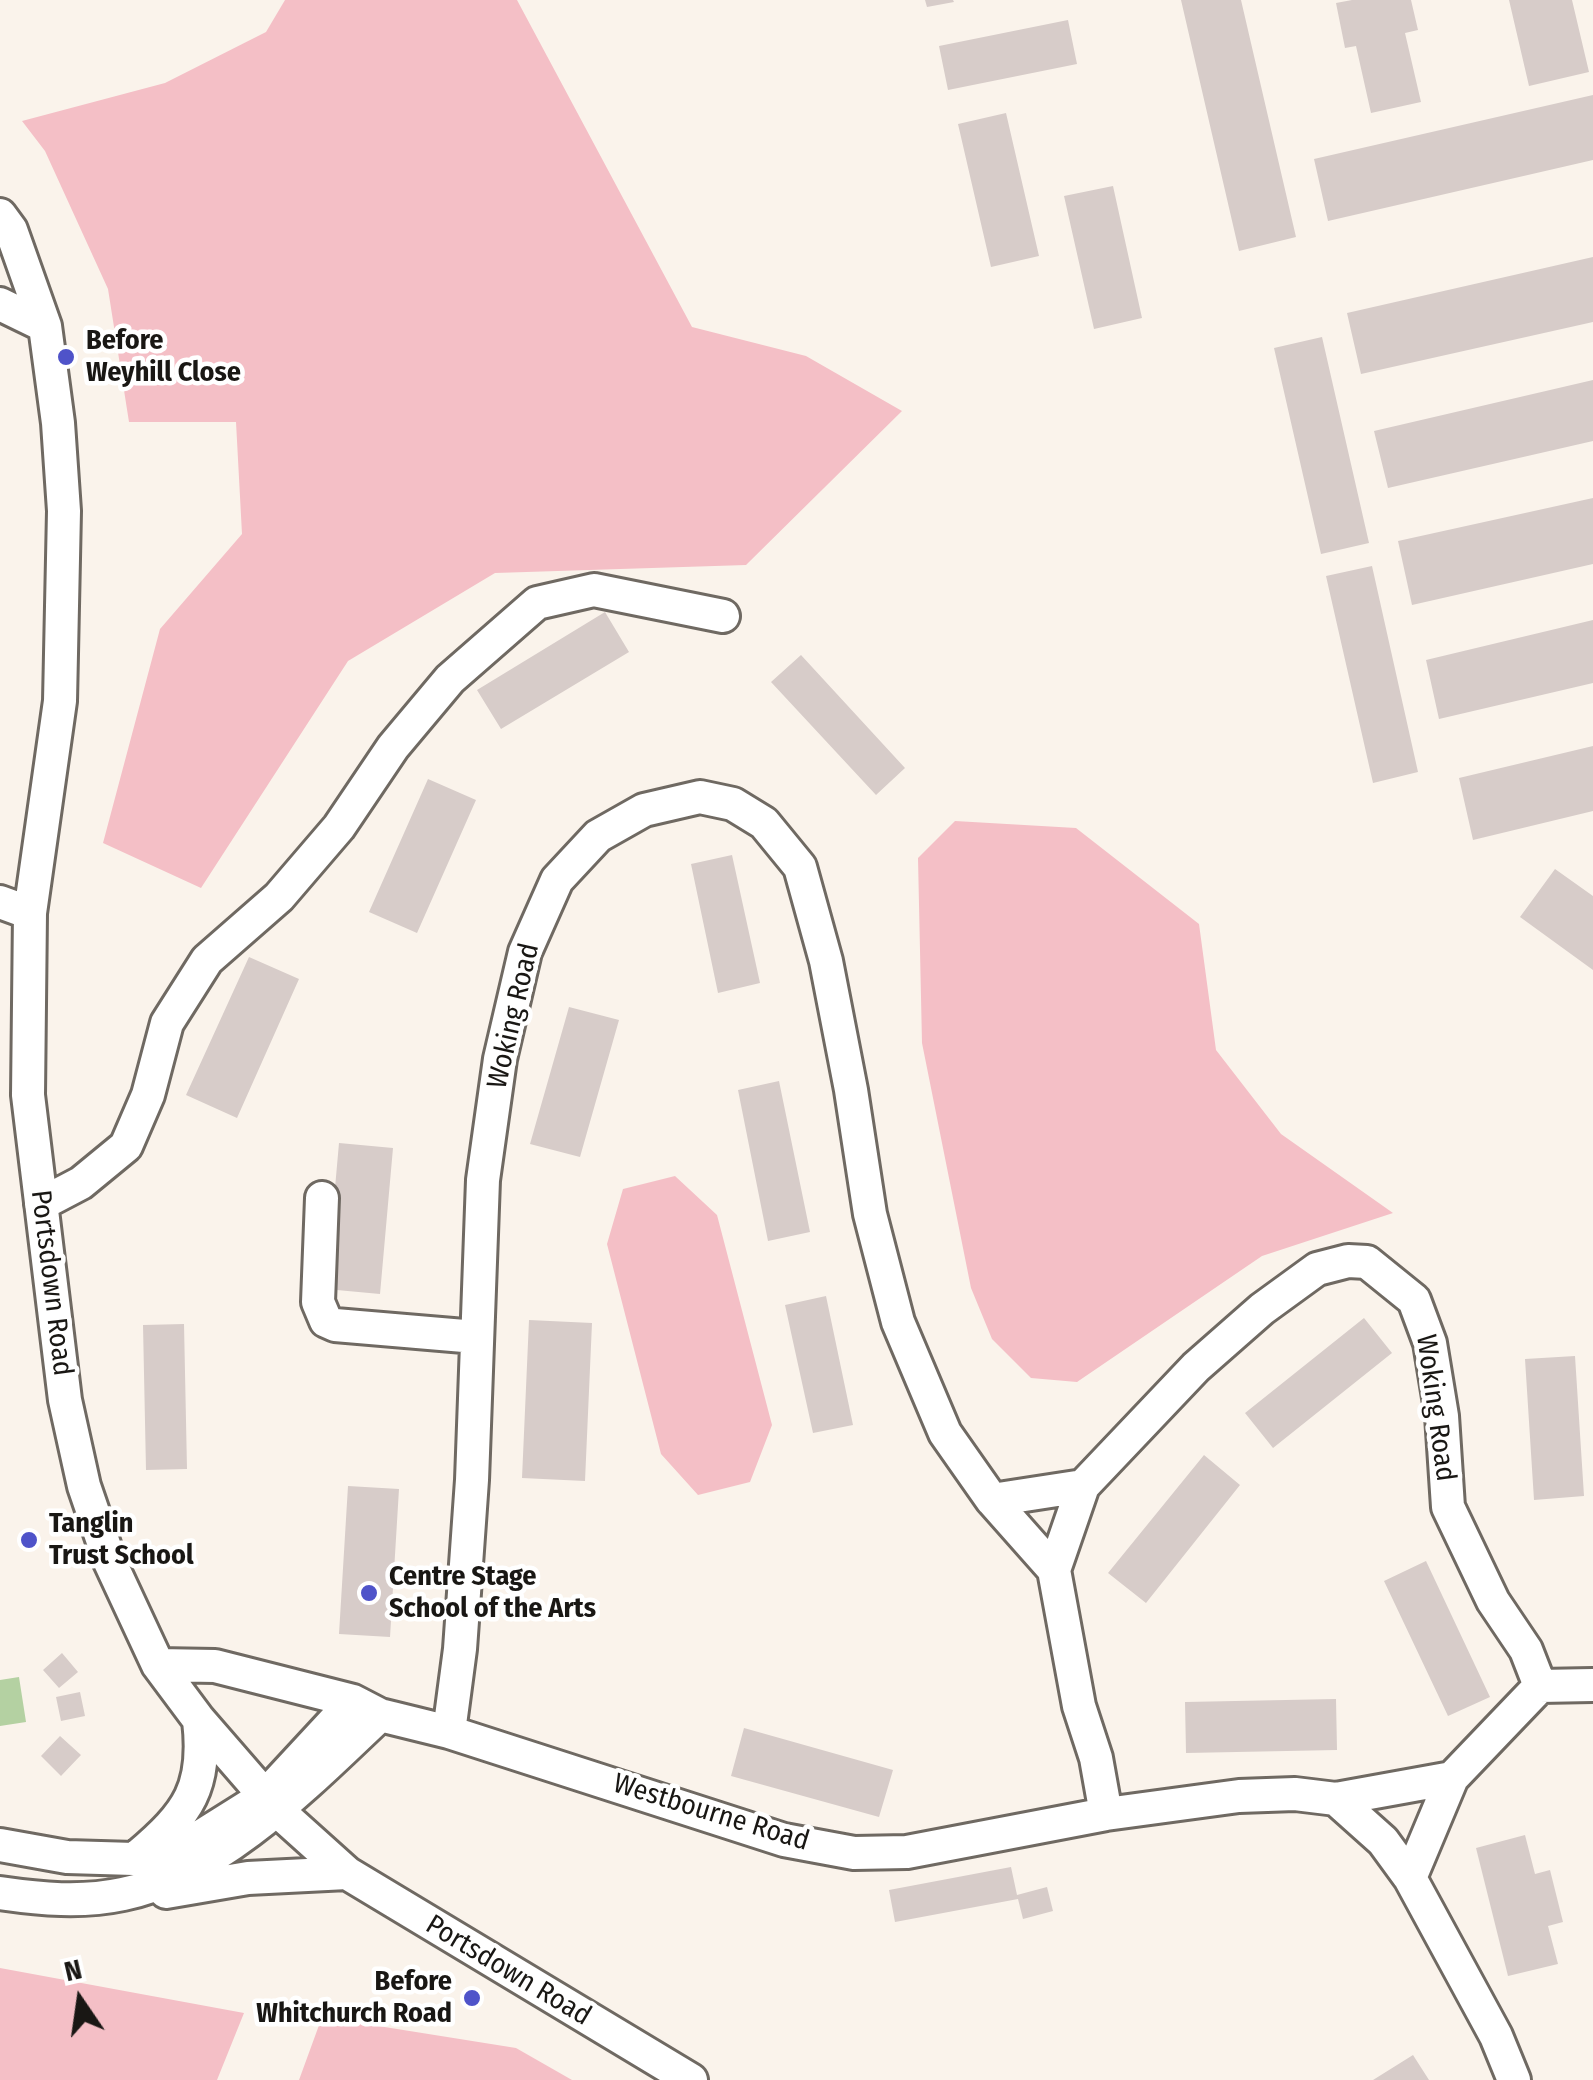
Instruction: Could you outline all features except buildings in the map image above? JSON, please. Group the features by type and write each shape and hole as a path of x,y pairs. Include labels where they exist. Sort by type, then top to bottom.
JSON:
{"street":[{"name":"Portsdown Road","path":"0,215 10,230 45,326 58,423 64,511 60,701 15,908 28,1095 66,1400 84,1486 110,1562 158,1665 199,1720 272,1803 346,1874 691,2080"},
{"path":"0,304 45,326"},
{"path":"41,1204 81,1183 126,1146 148,1095 167,1023 206,960 279,897 338,827 393,747 450,679 536,604 594,590 723,616"},
{"name":"Woking Road","path":"449,1732 460,1649 471,1498 484,1180 500,1059 525,952 557,880 598,836 644,810 700,797 733,804 764,823 800,867 826,961 870,1214 898,1322 945,1433 992,1500"},
{"path":"322,1198 318,1302 326,1321 335,1325 476,1337"},
{"name":"Woking Road","path":"1054,1570 1083,1486 1196,1367 1317,1269 1348,1261 1367,1262 1414,1300 1430,1342 1439,1397 1448,1508 1493,1601 1526,1650 1540,1686"},
{"path":"992,1500 1083,1486"},
{"path":"992,1500 1054,1570 1079,1706 1096,1758 1106,1814"},
{"name":"Westbourne Road","path":"158,1665 215,1666 449,1732 784,1840 854,1853 907,1852 1106,1814 1239,1796 1295,1794 1336,1799"},
{"path":"1410,1878 1452,1778 1540,1686 1593,1685"},
{"path":"122,1894 154,1886 198,1866 272,1803 366,1708"},
{"path":"134,1859 169,1830 200,1778 203,1752 199,1720"},
{"path":"1336,1799 1452,1778"},
{"path":"1336,1799 1383,1840 1410,1878 1496,2036 1514,2080"},
{"path":"0,1845 66,1857 134,1859 179,1850 272,1803"},
{"path":"0,1893 56,1901 172,1892 248,1878 346,1874"}],"shaded area":[{"path":"285,0 517,0 692,327 806,356 902,411 746,565 495,573 348,661 201,888 103,843 160,629 242,534 236,422 129,422 108,289 45,151 22,121 165,83 266,32"},
{"path":"955,821 1076,828 1199,924 1216,1050 1281,1134 1393,1213 1262,1256 1077,1382 1031,1378 992,1339 971,1288 922,1043 918,858"},
{"path":"675,1176 717,1215 772,1425 750,1482 698,1495 661,1454 607,1244 623,1189"},
{"path":"19,1677 26,1722 0,1726 0,1680"},
{"path":"0,1968 244,2013 217,2080 0,2080"},
{"path":"322,2017 516,2048 572,2080 299,2080"}],"place":[{"name":"Before Weyhill Close","path":"66,357"},
{"name":"Tanglin Trust School","path":"29,1540"},
{"name":"Centre Stage School of the Arts","path":"369,1593"},
{"name":"Before Whitchurch Road","path":"472,1998"}]}
